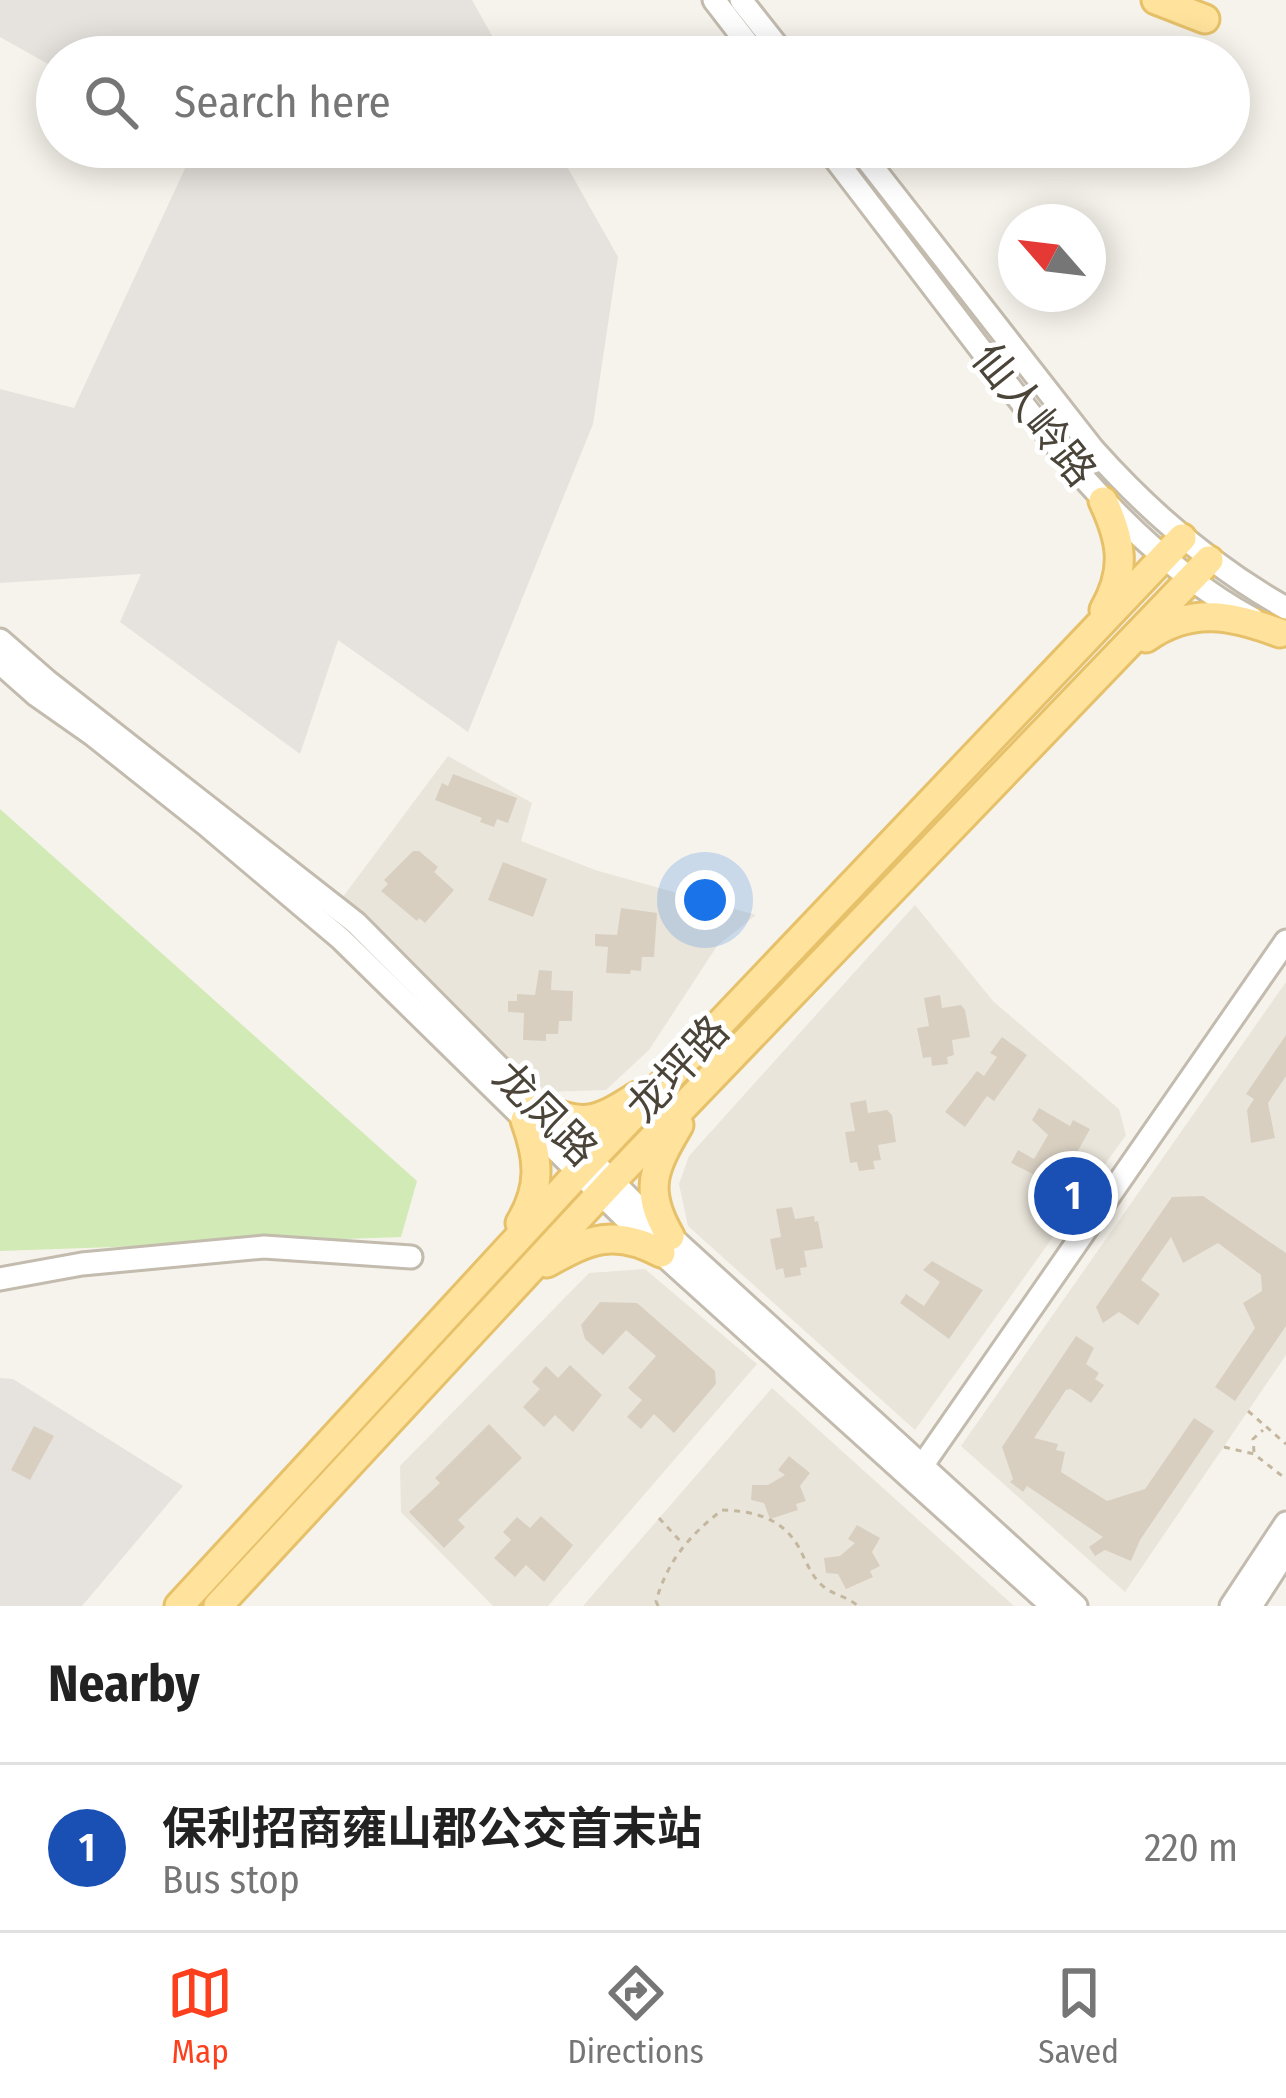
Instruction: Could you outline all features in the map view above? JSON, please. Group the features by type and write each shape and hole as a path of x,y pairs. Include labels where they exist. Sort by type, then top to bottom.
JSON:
{"main road":[{"path":"1156,0 1205,19"},
{"path":"1084,642 1121,571 1116,529 1102,502"},
{"name":"龙坪路","path":"179,1606 585,1167 1174,547"},
{"name":"龙坪路","path":"218,1606 606,1188 1201,569"},
{"path":"1108,664 1156,630 1184,618 1239,618 1284,626"},
{"path":"498,1260 531,1205 538,1177 530,1112 588,1121 607,1116 680,1066"},
{"path":"523,1278 594,1240 626,1238 666,1245 653,1184 661,1160 703,1086"}],"street":[{"path":"714,0 742,36"},
{"path":"741,0 769,36"},
{"name":"仙人岭路","path":"842,168 1102,502 1174,547 1239,611 1284,626"},
{"name":"仙人岭路","path":"873,168 1174,547"},
{"name":"龙凤路","path":"0,640 356,923 606,1188 1052,1606"},
{"name":"龙凤路","path":"0,663 205,824 341,939 530,1112"},
{"path":"922,1466 1286,941"},
{"name":"龙凤路","path":"666,1245 1076,1606"},
{"path":"0,1279 82,1264 264,1247 412,1257"},
{"path":"1231,1606 1286,1523"},
{"path":"1251,1606 1286,1552"}],"path":[{"path":"1248,1411 1286,1444"},
{"path":"1254,1454 1253,1438 1265,1429"},
{"path":"1224,1447 1254,1454 1286,1479"},
{"path":"1280,1474 1286,1469"},
{"path":"658,1606 664,1571 684,1544 722,1510 749,1511 777,1522 796,1541 824,1588 858,1606"},
{"path":"659,1518 684,1544"}],"shaded area":[{"path":"0,0 472,0 492,36 36,36 36,57 0,37"},
{"path":"185,168 568,168 618,257 593,424 468,732 338,640 300,754 120,622 141,574 0,583 0,389 74,408"},
{"path":"448,756 532,803 521,841 595,870 756,915 717,946 649,1050 606,1090 543,1092 342,898"},
{"path":"915,905 993,1001 1119,1109 1126,1135 915,1430 688,1226 679,1184 689,1156"},
{"path":"1286,982 1286,1355 1125,1592 961,1446"},
{"path":"645,1269 757,1364 548,1606 493,1606 401,1512 400,1466 589,1273"},
{"path":"0,1378 13,1379 183,1486 82,1606 0,1606"},
{"path":"772,1388 1014,1606 583,1606"}],"green space":[{"path":"0,809 417,1181 401,1237 0,1251"}],"building":[{"path":"453,774 517,798 508,823 497,819 494,827 435,800 442,783 448,786"},
{"path":"413,851 438,867 434,872 454,890 425,923 381,891 388,884 384,880"},
{"path":"503,862 547,879 533,917 488,900"},
{"path":"621,908 657,913 654,957 642,957 641,971 606,973 608,947 595,946 595,934 617,935"},
{"path":"539,970 552,971 551,990 573,991 572,1021 559,1021 558,1034 546,1034 546,1041 523,1040 524,1013 508,1012 508,1001 517,1001 517,994 535,995"},
{"path":"940,995 942,1008 961,1005 965,1010 970,1037 952,1040 954,1055 947,1057 948,1064 932,1066 931,1057 923,1058 917,1028 929,1026 924,998"},
{"path":"1286,1035 1286,1076 1268,1103 1275,1138 1251,1143 1247,1110 1254,1099 1246,1094"},
{"path":"1002,1037 1027,1055 994,1101 987,1096 965,1127 945,1112 977,1071 984,1076 997,1057 990,1053"},
{"path":"866,1100 868,1113 887,1110 892,1115 896,1142 878,1145 881,1160 873,1161 875,1169 859,1171 857,1162 850,1163 845,1132 855,1131 850,1103"},
{"path":"1039,1108 1070,1126 1073,1120 1090,1129 1058,1187 1011,1163 1018,1150 1034,1159 1048,1135 1032,1120"},
{"path":"1203,1196 1286,1253 1286,1326 1235,1401 1215,1387 1255,1328 1243,1303 1262,1291 1261,1275 1218,1243 1183,1263 1171,1237 1141,1280 1160,1294 1138,1325 1119,1312 1103,1323 1096,1307 1172,1197"},
{"path":"792,1207 795,1219 814,1216 818,1221 823,1248 804,1251 807,1267 800,1268 801,1275 785,1278 783,1268 776,1270 770,1239 781,1237 776,1209"},
{"path":"932,1261 983,1290 949,1339 900,1303 906,1294 924,1306 940,1282 923,1270"},
{"path":"600,1302 637,1303 715,1371 716,1384 674,1433 654,1414 641,1429 627,1417 642,1400 628,1388 656,1356 626,1330 603,1355 585,1339 581,1325"},
{"path":"1076,1336 1094,1348 1086,1364 1099,1373 1095,1379 1104,1385 1091,1403 1066,1390 1034,1438 1058,1444 1056,1450 1065,1452 1061,1472 1107,1501 1145,1489 1194,1418 1214,1431 1140,1540 1131,1561 1105,1550 1095,1556 1089,1547 1103,1537 1027,1486 1023,1492 1010,1482 1002,1447"},
{"path":"570,1365 602,1395 573,1432 555,1415 544,1427 523,1407 540,1389 532,1382 546,1366 558,1378"},
{"path":"489,1424 522,1458 458,1520 465,1527 444,1548 409,1512 440,1483 435,1478"},
{"path":"34,1426 54,1436 30,1480 11,1470"},
{"path":"789,1456 810,1473 800,1486 806,1501 796,1504 798,1510 770,1519 764,1503 751,1500 752,1485 768,1485 785,1475 778,1470"},
{"path":"541,1516 573,1545 544,1582 526,1565 515,1577 494,1558 511,1540 503,1532 517,1517 530,1528"},
{"path":"857,1525 880,1538 872,1552 880,1566 870,1571 873,1577 846,1589 838,1574 826,1573 824,1558 840,1556 855,1543 848,1539"}],"place":[{"name":"保利招商雍山郡公交首末站","path":"1073,1196"}]}
